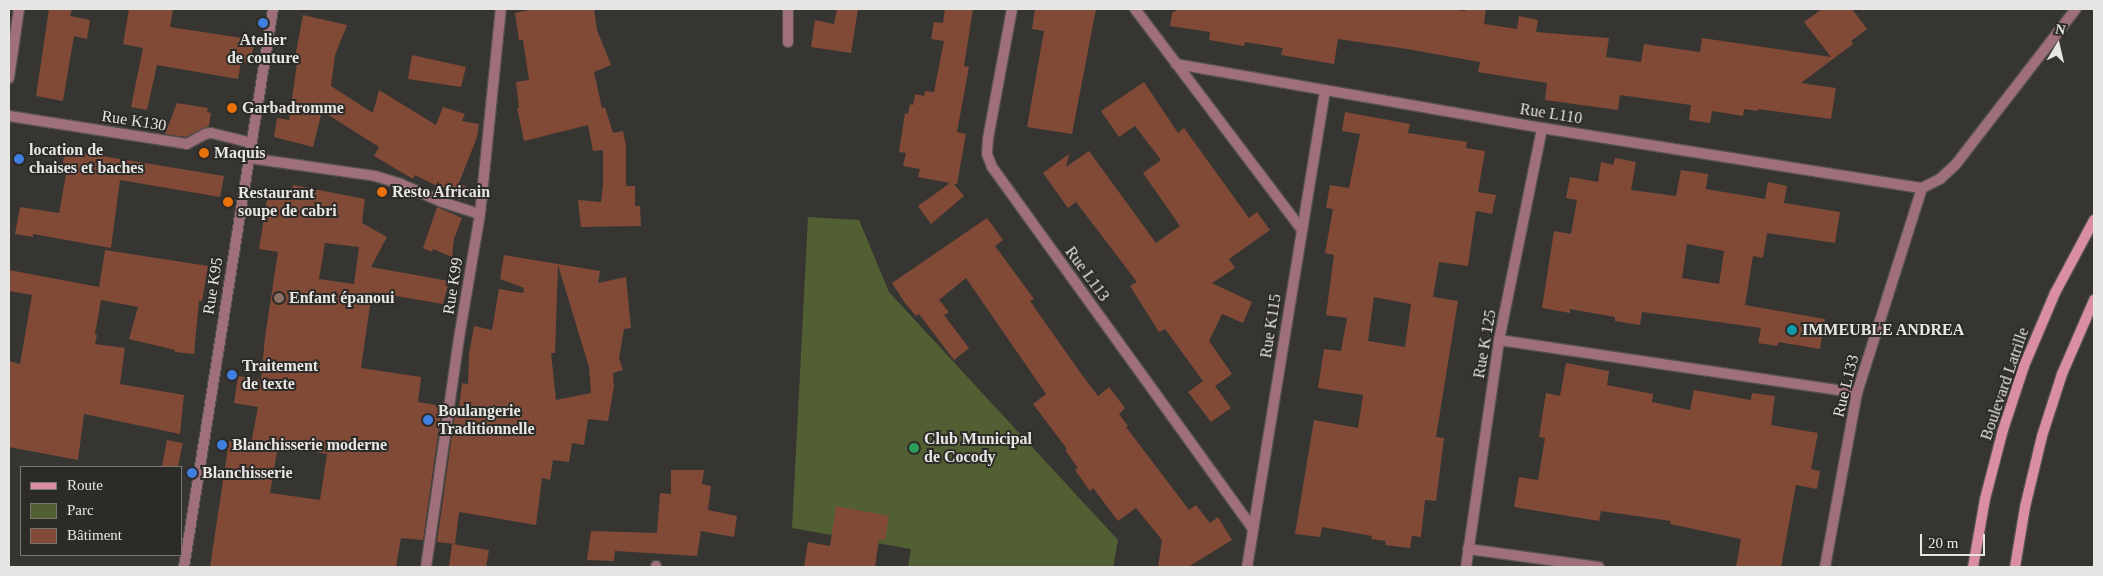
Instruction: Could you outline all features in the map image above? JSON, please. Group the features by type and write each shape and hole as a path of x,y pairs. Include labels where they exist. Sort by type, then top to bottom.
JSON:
{"main road":[{"name":"Boulevard Latrille","path":"1973,567 1985,499 2001,439 2024,366 2055,293 2094,220"},
{"path":"2015,567 2024,507 2042,436 2062,374 2094,300"}],"street":[{"path":"9,78 19,9"},
{"name":"Rue K95","path":"184,567 272,9"},
{"name":"Rue K99","path":"426,567 480,214 502,9"},
{"path":"788,9 788,42"},
{"name":"Rue L113","path":"1012,9 988,139 987,154 992,167 1253,529"},
{"path":"1134,9 1302,230"},
{"path":"1922,188 1940,179 1956,164 2076,9"},
{"name":"Rue L110","path":"1176,64 1542,128 1922,188"},
{"name":"Rue K115","path":"1247,567 1325,90"},
{"name":"Rue K130","path":"9,116 187,144 205,134 252,143"},
{"name":"Rue K 125","path":"1466,567 1499,340 1542,128"},
{"path":"249,158 375,176 401,184 442,202 480,214"},
{"name":"Rue L133","path":"1825,567 1857,393 1922,188"},
{"path":"1499,340 1857,393"},
{"path":"1468,549 1599,567"}],"green space":[{"name":"Club Municipal de Cocody","path":"808,217 859,220 889,292 1118,540 1113,567 908,567 911,549 792,528"}],"building":[{"path":"49,9 72,9 70,16 90,20 87,39 74,36 63,101 36,96"},
{"path":"129,9 173,9 170,27 255,40 250,63 241,62 238,79 157,65 147,110 131,107 143,48 123,44"},
{"path":"534,9 594,9 597,30 611,65 594,72 602,108 605,107 613,133 623,131 626,146 626,186 635,186 635,206 640,206 641,226 581,227 578,200 601,202 603,186 603,150 593,151 588,125 524,141 517,108 519,108 516,82 529,80 523,40 519,40 515,13"},
{"path":"837,9 858,9 851,53 811,47 815,20 834,24"},
{"path":"945,9 973,9 964,66 969,67 957,132 966,134 957,184 954,184 964,196 931,224 918,206 950,183 918,177 920,169 903,166 906,153 899,152 905,113 908,114 910,104 913,105 915,94 924,96 925,91 934,92 944,41 931,39 934,22 943,23"},
{"path":"1035,9 1096,9 1072,134 1027,127 1044,31 1032,29"},
{"path":"1179,9 1450,9 1465,11 1466,9 1486,9 1484,24 1517,29 1519,16 1538,20 1536,32 1609,38 1606,57 1641,62 1644,44 1700,52 1702,38 1831,57 1804,22 1822,9 1852,9 1867,29 1851,41 1853,44 1801,83 1836,88 1831,119 1758,109 1758,111 1744,109 1743,116 1712,111 1710,123 1689,120 1691,105 1620,95 1618,110 1545,100 1547,83 1478,72 1480,62 1407,49 1338,39 1334,64 1281,55 1283,48 1245,42 1244,46 1209,40 1210,32 1170,26 1172,13"},
{"path":"303,15 347,25 335,55 331,86 373,113 379,90 436,125 443,107 465,114 462,121 479,124 477,137 459,183 467,187 460,200 442,194 443,189 415,175 413,179 374,156 379,147 322,111 313,147 274,137 277,118 289,120 297,63 294,63"},
{"path":"412,55 466,67 461,87 408,79"},
{"path":"1144,82 1178,133 1184,128 1249,218 1257,212 1270,230 1229,259 1235,268 1212,283 1252,302 1243,323 1222,314 1209,341 1232,374 1215,386 1231,408 1211,422 1188,392 1203,381 1165,329 1159,332 1130,286 1137,282 1076,202 1068,208 1043,173 1069,154 1066,167 1089,151 1156,243 1180,226 1143,173 1161,160 1135,126 1119,137 1101,111"},
{"path":"177,103 208,108 207,112 211,113 209,126 186,137 165,134"},
{"path":"1345,112 1410,124 1408,133 1467,142 1466,148 1485,151 1478,192 1496,195 1492,214 1476,211 1468,266 1439,262 1433,297 1458,301 1436,437 1444,438 1436,501 1425,500 1421,537 1412,536 1410,548 1385,545 1386,541 1371,539 1372,536 1322,527 1320,537 1295,534 1314,420 1358,428 1363,395 1318,388 1324,349 1341,351 1347,318 1326,315 1334,255 1325,253 1333,209 1326,208 1330,185 1349,188 1360,134 1342,131","holes":["1374,297 1411,304 1405,347 1368,341"]},
{"path":"65,150 224,176 220,197 120,180 111,248 33,234 33,237 15,234 20,207 59,213 67,169 62,168"},
{"path":"1615,158 1636,162 1631,190 1676,196 1681,170 1708,174 1706,189 1765,199 1768,182 1787,186 1784,203 1840,212 1835,243 1767,233 1763,258 1753,256 1745,305 1825,319 1820,349 1779,342 1777,346 1758,343 1761,328 1642,312 1640,325 1615,321 1615,317 1570,309 1570,313 1542,308 1554,231 1571,234 1577,200 1566,198 1570,177 1598,182 1601,162 1613,165","holes":["1687,244 1724,251 1719,284 1682,278"]},
{"path":"293,185 365,199 362,223 387,237 371,267 449,281 443,304 372,292 361,368 421,377 418,402 442,406 423,540 401,538 396,567 210,567 229,441 251,444 258,407 234,403 238,376 261,380 265,337 278,252 259,249 268,194 291,198","holes":["325,243 359,247 354,284 319,279","278,446 327,454 320,500 270,493"]},
{"path":"437,207 462,218 454,239 452,257 433,249 432,252 423,248"},
{"path":"987,218 1003,240 995,246 1034,299 1030,301 1082,375 1098,396 1109,387 1125,408 1119,414 1128,426 1126,427 1189,510 1196,505 1210,523 1218,517 1232,540 1188,567 1158,567 1162,540 1136,508 1118,521 1093,488 1090,491 1075,470 1078,468 1065,450 1067,449 1033,404 1046,394 966,278 939,300 949,312 944,315 969,348 954,360 919,314 916,316 905,303 892,283"},
{"path":"105,250 208,266 202,301 199,301 194,354 175,352 175,350 129,339 138,307 101,300 95,334 97,335 95,344 125,348 120,384 184,395 180,434 84,414 78,460 9,447 9,361 20,364 32,295 9,291 9,270 99,287"},
{"path":"504,255 600,271 598,283 626,277 631,328 624,329 619,358 623,370 613,373 614,386 608,421 588,419 584,445 572,443 569,462 553,460 550,480 542,478 536,525 459,512 455,544 437,542 456,407 459,408 462,383 468,384 469,354 474,326 492,330 499,289 523,293 524,288 500,279","holes":["558,265 589,367 591,393 556,400 551,353 555,353"]},
{"path":"1566,363 1609,371 1607,385 1653,394 1652,402 1690,410 1694,390 1751,400 1752,393 1775,396 1771,425 1818,433 1811,469 1820,471 1817,489 1796,485 1781,567 1736,567 1741,539 1670,524 1671,521 1601,511 1599,521 1514,507 1519,477 1538,480 1545,438 1539,437 1546,393 1560,396"},
{"path":"167,440 183,443 178,466 162,466"},
{"path":"671,470 704,470 702,484 711,486 708,510 737,516 734,537 701,531 697,556 615,551 614,561 587,560 591,531 657,533 660,493 671,494"},
{"path":"836,506 889,516 885,540 879,539 875,567 804,567 808,542 830,546"},
{"path":"452,544 489,550 486,567 449,567"}],"place":[{"name":"Atelier de couture","path":"263,23"},
{"name":"Garbadromme","path":"232,108"},
{"name":"Maquis","path":"204,153"},
{"name":"location de chaises et baches","path":"19,159"},
{"name":"Resto Africain","path":"382,192"},
{"name":"Restaurant soupe de cabri","path":"228,202"},
{"name":"Enfant épanoui","path":"279,298"},
{"name":"IMMEUBLE ANDREA","path":"1792,330"},
{"name":"Traitement de texte","path":"232,375"},
{"name":"Boulangerie Traditionnelle","path":"428,420"},
{"name":"Blanchisserie moderne","path":"222,445"},
{"name":"Club Municipal de Cocody","path":"914,448"},
{"name":"Blanchisserie","path":"192,473"}]}
